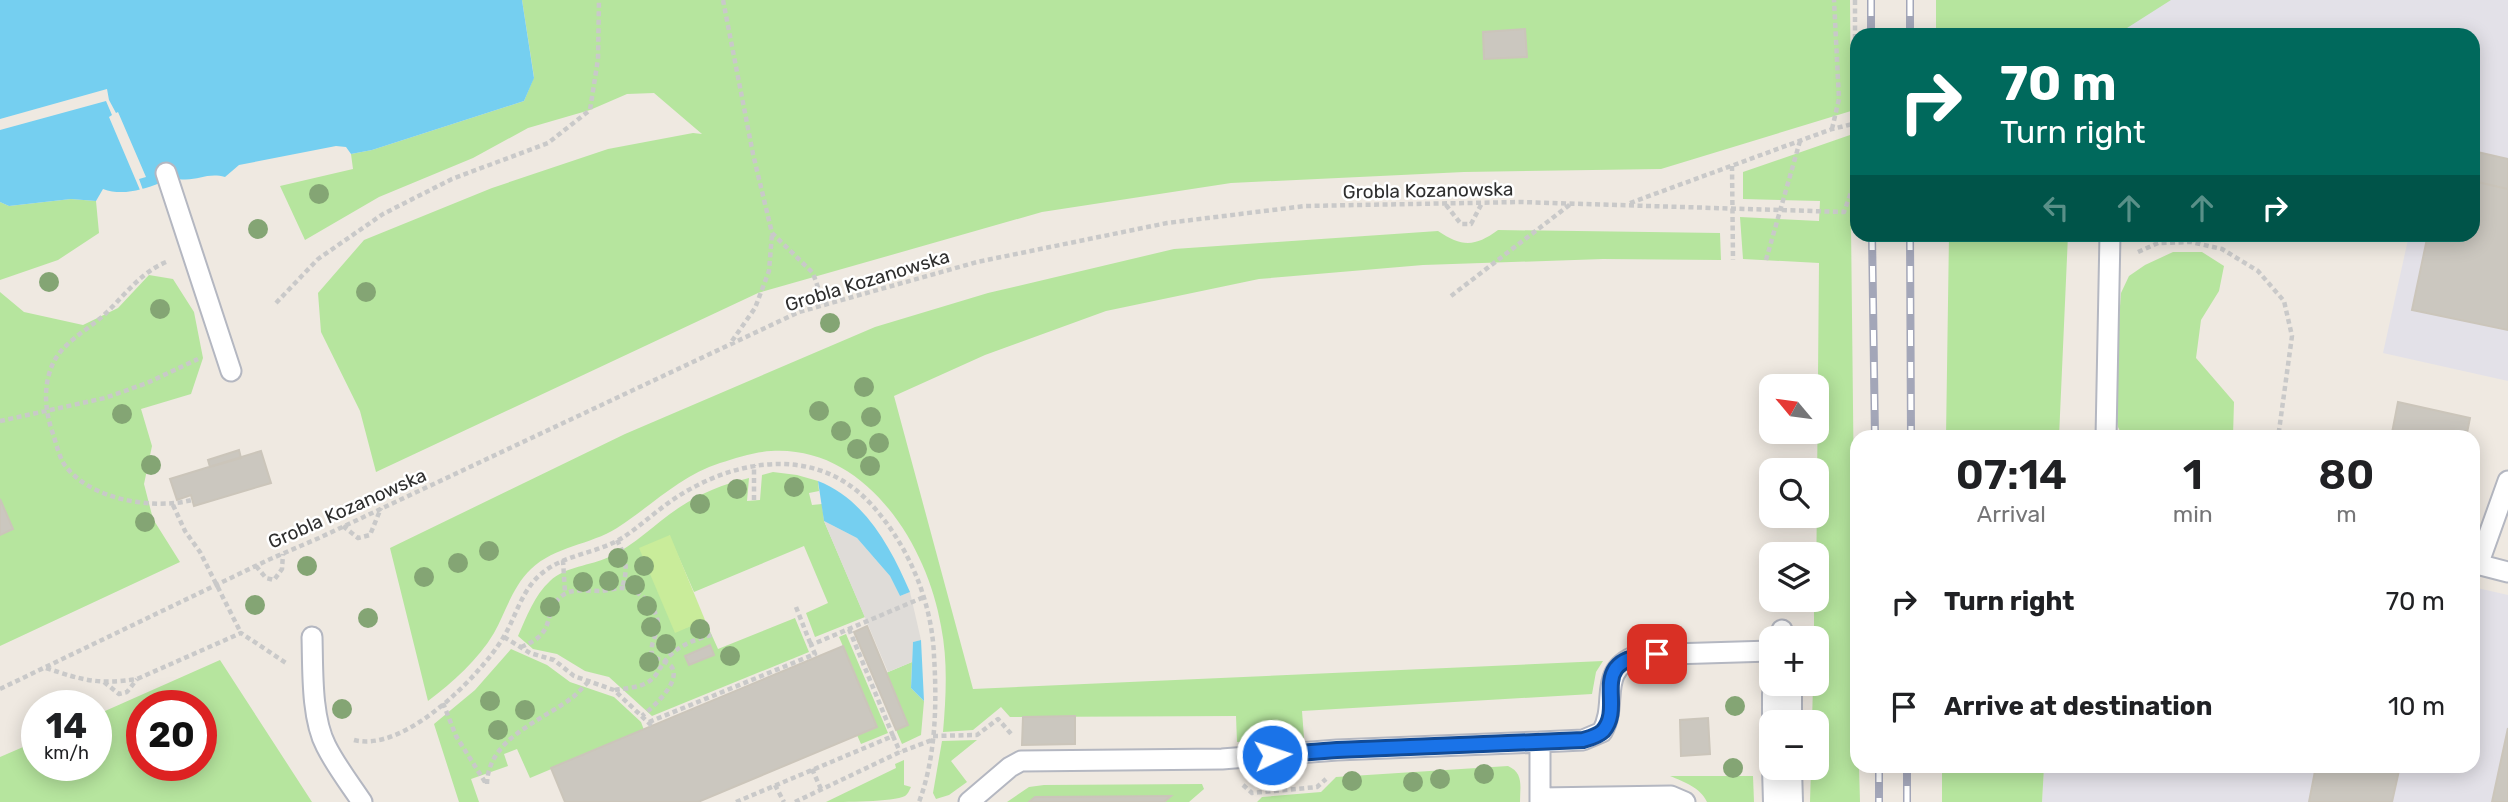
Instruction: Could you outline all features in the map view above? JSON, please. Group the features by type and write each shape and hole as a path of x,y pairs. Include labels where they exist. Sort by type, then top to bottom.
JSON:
{"street":[{"path":"1782,780 1783,802"}],"lane":[{"path":"166,173 231,371"},
{"path":"2106,430 2110,242"},
{"path":"2480,554 2508,481"},
{"path":"2480,565 2508,572"},
{"path":"312,636 314,691 325,745 362,802"},
{"path":"969,802 1021,761 1222,759 1337,750 1583,740 1602,732 1609,713 1612,678 1626,660 1638,655 1759,651"},
{"path":"1540,742 1540,800 1671,796 1685,802"}],"path":[{"path":"276,303 318,259 383,214 452,179 548,143 590,110 598,59 599,0"},
{"path":"723,0 772,233 769,271 755,308 730,344"},
{"path":"1832,130 1839,99 1834,0"},
{"path":"1855,0 1855,28"},
{"path":"1626,204 1850,126"},
{"path":"1766,260 1800,141"},
{"path":"1732,166 1733,260"},
{"name":"Grobla Kozanowska","path":"0,689 799,312 977,262 1167,223 1304,206 1573,203 1844,212 1850,195"},
{"path":"1446,204 1461,224 1471,224 1482,203"},
{"path":"1451,296 1573,203"},
{"path":"772,233 813,272 824,305"},
{"path":"2107,294 2120,268 2135,254 2158,243 2191,242 2222,249 2258,271 2284,301 2292,336 2279,430"},
{"path":"191,251 149,269 103,316 64,347 50,371 46,412 63,463 79,480 116,498 173,505 192,500"},
{"path":"0,421 105,398 147,383 196,360 220,340"},
{"path":"173,505 185,531 218,585 241,633 296,669 314,691 327,718 339,732 367,743 383,741 401,734 443,703 483,666 504,637 526,592 539,575 563,560 617,540 678,496 711,480 754,465 780,463 829,473 850,485 885,519 911,564 924,597 934,644 935,676 932,738 919,802"},
{"path":"754,465 754,500"},
{"path":"343,526 358,538 370,535 381,508"},
{"path":"617,540 627,565 622,588"},
{"path":"256,566 266,578 274,580 282,569 282,554"},
{"path":"563,560 565,593"},
{"path":"521,647 537,640 544,632 556,602 565,593 622,588 645,598 658,619 658,628 650,645 652,655 671,667 674,674 672,682 658,703 642,716"},
{"path":"811,645 924,597"},
{"path":"504,637 530,653 554,660 574,676 614,690 650,724 815,654 796,607"},
{"path":"849,629 900,752"},
{"path":"45,667 86,681 137,679 241,633"},
{"path":"614,690 642,685 652,679 676,650 712,635"},
{"path":"104,682 119,694 127,692 137,679"},
{"path":"443,703 456,736 487,784 492,759 503,745 573,697 589,681"},
{"path":"795,802 932,738 977,735 998,719 1014,737 1021,761"},
{"path":"736,802 893,736"},
{"path":"812,769 821,789"},
{"path":"775,785 784,802"},
{"path":"1249,802 1252,793"},
{"path":"753,795 756,802"}],"shaded area":[{"path":"1936,0 2508,0 2508,381 2383,353 2407,242 2480,242 2480,28 1936,28"},
{"path":"824,521 857,538 890,576 900,596 910,592 921,640 913,642 912,662 888,672"},
{"path":"2480,589 2508,595 2508,802 2042,802 2044,773 2480,773"}],"green space":[{"path":"522,0 1850,0 1850,111 1661,169 1464,172 1231,183 1042,212 758,293 376,472 360,411 321,332 318,293 364,240 492,188 608,149 693,133 702,134 654,93 627,94 590,110 528,128 473,158 379,197 305,240 280,186 353,169 351,154 372,150 524,101 534,77"},
{"path":"1936,0 2171,0 2127,28 1936,28"},
{"path":"1850,135 1853,430 1850,430 1850,773 1859,773 1860,802 1810,802 1811,780 1829,780 1829,710 1812,710 1813,696 1829,696 1829,626 1814,626 1814,612 1829,612 1829,542 1817,542 1817,528 1829,528 1829,458 1817,458 1817,444 1829,444 1829,374 1818,374 1819,263 1743,259 1740,217 1819,221 1820,201 1743,199 1743,172"},
{"path":"71,199 96,201 99,233 58,260 0,280 0,202 9,206"},
{"path":"1498,230 1720,233 1721,260 1603,259 1423,265 1259,279 1106,311 985,355 894,396 973,689 1603,661 1596,672 1592,694 1302,711 1304,738 1237,742 1236,716 1010,717 1001,707 973,730 943,732 946,692 941,626 934,595 922,563 906,533 886,505 862,482 835,464 805,453 771,451 705,469 679,483 607,534 540,561 519,583 494,633 473,661 428,701 390,548 625,434 875,327 988,293 1174,249 1438,231 1454,240 1468,243 1482,240"},
{"path":"1949,242 2068,242 2059,430 1946,430"},
{"path":"2173,252 2202,252 2224,266 2219,291 2201,320 2196,358 2234,402 2233,430 2120,430 2113,401 2121,293 2129,276"},
{"path":"149,275 173,279 194,312 203,358 191,394 141,409 152,446 144,484 153,519 180,562 0,646 0,292 24,312 83,325 118,308"},
{"path":"773,472 818,481 819,491 809,493 812,505 822,504 824,521 865,617 815,637 806,613 828,603 804,546 694,592 669,535 675,632 705,620 718,649 795,618 809,652 652,716 609,677 585,671 557,654 533,649 518,636 535,600 556,576 619,552 680,507 722,486 749,478 747,501 760,500 762,475"},
{"path":"670,535 705,620 675,633 639,548"},
{"path":"846,634 888,733 861,744 857,735 877,726 839,637"},
{"path":"511,649 547,665 570,682 614,697 641,722 644,730 530,778 517,749 504,754 508,766 471,779 479,802 459,802 434,724 475,690"},
{"path":"220,660 312,802 0,802 0,757 21,748 21,781 112,781 112,708 126,702 126,781 217,781 217,690 152,690"},
{"path":"912,662 911,688 924,701 921,735 902,744 896,730 908,724 886,673"},
{"path":"977,740 951,761 967,782 949,795 936,799 933,793 942,741"},
{"path":"904,760 904,785 911,787 905,796 879,801 826,802 896,768 895,764"},
{"path":"1508,766 1517,772 1519,777 1520,802 1257,802 1262,797 1321,792 1336,777"},
{"path":"1942,773 2044,773 2042,802 1942,802"},
{"path":"1670,776 1753,776 1754,802 1707,802 1696,789"},
{"path":"1202,784 1204,789 1189,802 1007,802 1029,787 1044,785"}],"water":[{"path":"0,0 522,0 534,78 524,101 372,150 351,154 346,147 336,146 239,165 225,177 178,179 174,167 158,174 160,183 125,192 103,189 96,201 71,199 9,206 0,202"},
{"path":"818,481 835,489 863,512 885,542 910,592 900,596 890,576 857,538 824,521"},
{"path":"921,640 924,701 911,688 913,642"}],"pier":[{"path":"107,89 109,100 116,113 118,112 146,177 139,179 143,190 140,190 109,117 112,115 106,101 0,130 0,119"}],"building":[{"path":"1525,29 1527,57 1484,59 1483,32"},
{"path":"2480,153 2508,159 2508,189 2480,183"},
{"path":"2480,183 2508,189 2508,330 2412,310 2426,242 2480,242"},
{"path":"2398,402 2470,418 2468,430 2393,430"},
{"path":"239,450 241,458 210,467 208,460"},
{"path":"261,451 271,483 194,506 191,495 177,500 170,479"},
{"path":"0,499 13,529 0,535"},
{"path":"867,626 908,725 896,730 854,632"},
{"path":"710,645 714,655 689,665 685,656"},
{"path":"843,646 877,727 698,802 565,802 551,768"},
{"path":"1075,716 1075,744 1022,745 1023,717"},
{"path":"1708,718 1710,754 1681,756 1680,720"},
{"path":"2508,728 2508,802 2492,802"},
{"path":"2315,773 2398,773 2392,802 2309,802"},
{"path":"1171,796 1164,802 1029,802 1035,797"}],"railway":[{"path":"1871,0 1871,28"},
{"path":"1910,0 1910,28"},
{"path":"1872,242 1875,430"},
{"path":"1910,242 1911,430"},
{"path":"1879,773 1879,802"},
{"path":"1907,773 1907,802"}],"route":[{"path":"1272,755 1583,740 1602,732 1607,723 1609,688 1618,668 1626,660 1638,655 1657,654"}]}
